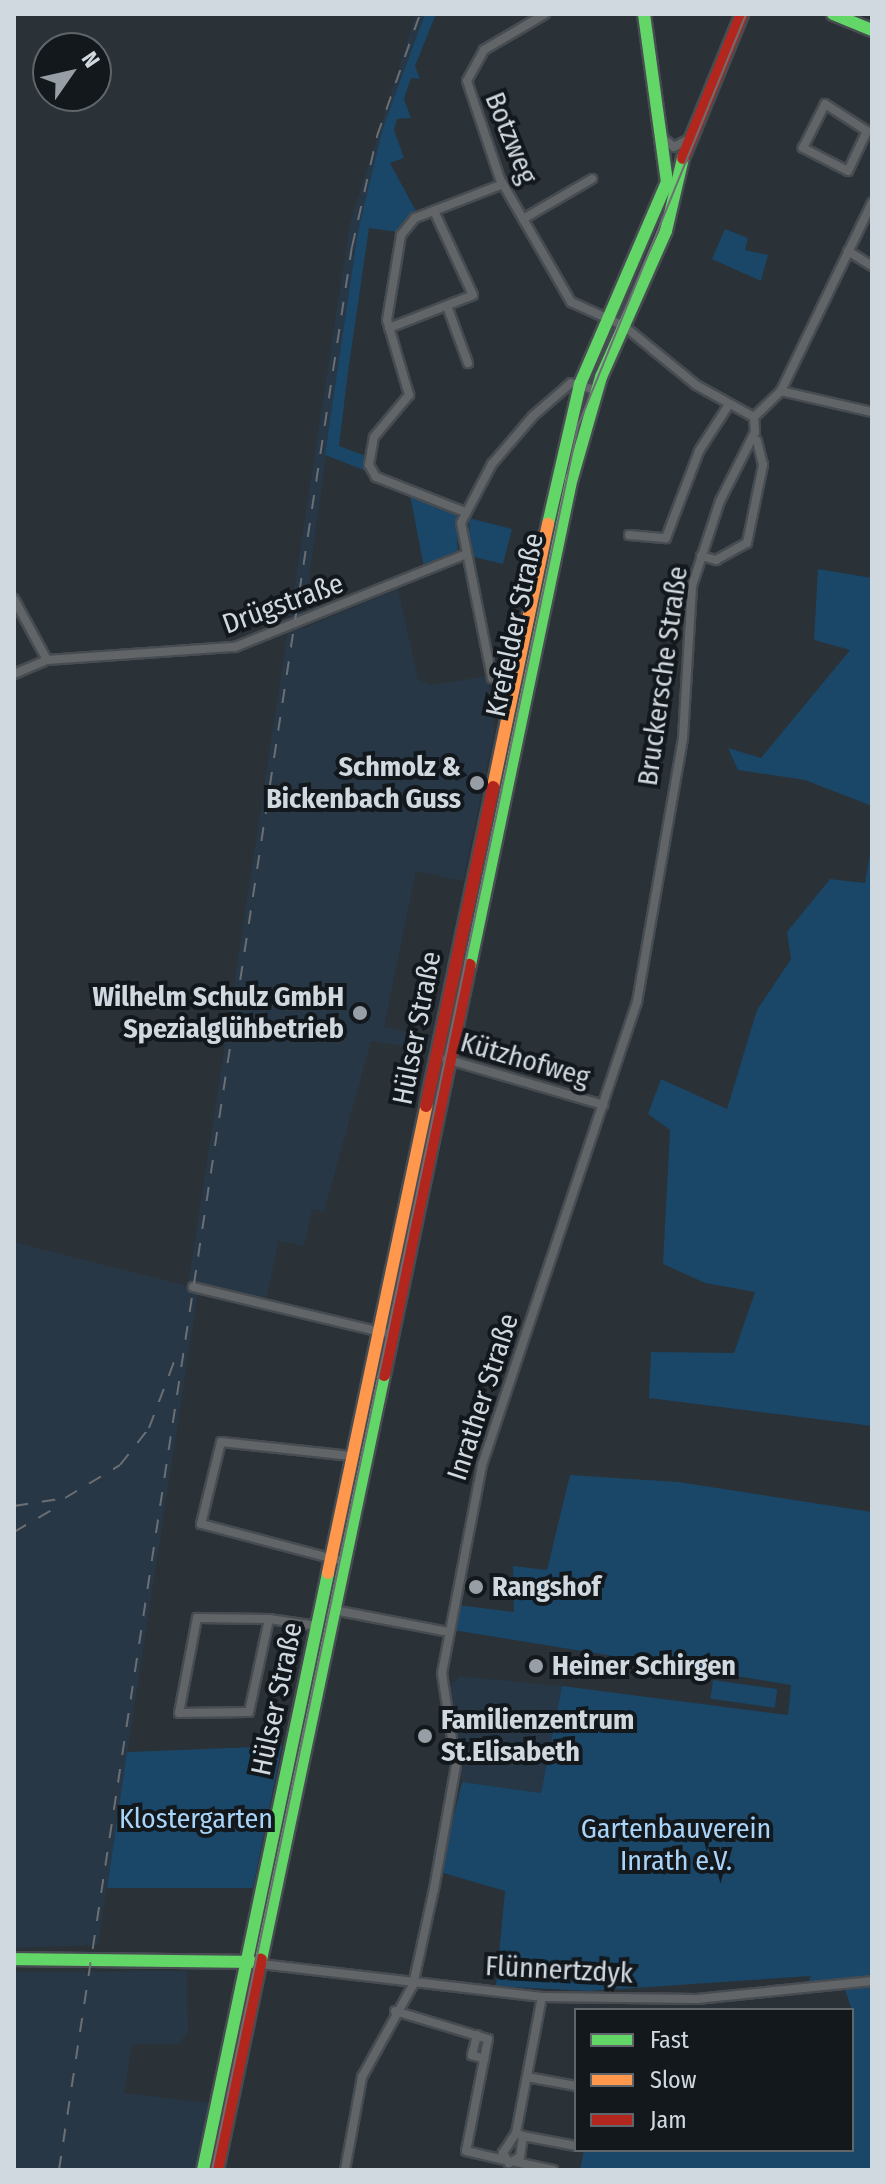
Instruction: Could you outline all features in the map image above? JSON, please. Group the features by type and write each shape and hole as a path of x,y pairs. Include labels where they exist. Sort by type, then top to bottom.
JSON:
{"street":[{"name":"Botzweg","path":"545,14 484,50 467,81 503,184 571,302 624,326 728,406 754,417"},
{"path":"644,14 665,140 674,147 687,140"},
{"name":"Krefelder Straße","path":"488,873 596,390 666,231 687,140 742,14"},
{"path":"833,14 872,30"},
{"path":"825,104 867,131 868,143 848,171 802,144 825,104"},
{"name":"Krefelder Straße","path":"503,734 580,384 667,182 665,140"},
{"name":"Botzweg","path":"523,219 592,179"},
{"path":"465,512 371,473 374,437 409,395 389,328 401,235 434,211 503,184"},
{"path":"754,417 781,391 872,203"},
{"path":"389,328 447,306 474,291 434,211"},
{"path":"848,251 872,266"},
{"path":"447,306 468,363"},
{"path":"515,679 492,678 466,554 465,512 533,416 568,385 580,384 596,390"},
{"path":"781,391 872,412"},
{"path":"629,535 666,538 699,451 728,406"},
{"name":"Bruckersche Straße","path":"701,556 716,560 747,543 763,465 754,417"},
{"name":"Bruckersche Straße","path":"668,802 683,738 692,586 701,556 756,436"},
{"name":"Drügstraße","path":"14,674 47,660 235,647 466,554"},
{"path":"14,599 47,660"},
{"name":"Hülser Straße","path":"203,2170 503,734"},
{"name":"Inrather Straße","path":"345,2170 362,2077 395,2011 413,1985 455,1775 442,1707 448,1632 482,1465 637,1002 668,802"},
{"name":"Hülser Straße","path":"217,2170 488,873"},
{"name":"Kützhofweg","path":"434,1056 603,1105"},
{"path":"193,1287 392,1335"},
{"path":"345,1562 201,1524 221,1442 351,1456"},
{"name":"Hülser Straße","path":"334,1610 448,1632"},
{"path":"269,1619 249,1712 179,1713 191,1622 269,1619 317,1626"},
{"name":"Flünnertzdyk","path":"14,1959 245,1961 413,1985 542,1997 697,1999 872,1981"},
{"path":"509,2164 520,2135 542,1997"},
{"path":"395,2011 488,2039 466,2151 509,2164 553,2170"},
{"path":"527,2077 574,2086"},
{"path":"509,2164 505,2142 520,2135 574,2146"}],"shaded area":[{"path":"416,14 425,14 358,230 302,629 398,589 418,679 430,685 488,676 495,730 463,881 416,871 384,1027 431,1037 428,1050 371,1041 324,1212 312,1209 304,1246 279,1241 266,1300 199,1285 98,1945 14,1948 14,1242 188,1286 350,223"},
{"path":"460,1676 562,1686 541,1793 462,1782 449,1686"},
{"path":"187,1971 188,2032 179,2044 132,2044 124,2093 209,2103 194,2170 14,2170 14,1972"}],"green space":[{"path":"425,14 436,14 415,66 420,79 411,78 404,99 411,118 397,119 394,130 404,158 390,163 417,213 398,232 369,228 348,372 339,446 366,456 364,470 325,455 358,231 383,128"},
{"path":"725,229 748,238 745,250 768,255 761,281 712,259"},
{"path":"410,495 456,513 458,552 424,567"},
{"path":"469,518 512,529 503,564 470,556"},
{"path":"818,569 872,578 872,806 805,780 738,770 728,748 761,758 850,650 814,640"},
{"path":"872,841 872,1426 649,1398 651,1352 734,1353 755,1292 705,1283 663,1264 670,1130 648,1114 661,1079 727,1109 757,1010 791,959 787,932 830,879 865,883"},
{"name":"Gartenbauverein Inrath e.V.","path":"570,1475 678,1482 872,1512 872,1980 807,1984 811,1976 589,1991 496,1986 505,1891 440,1872 462,1782 541,1793 562,1686 788,1715 791,1685 453,1630 458,1605 514,1612 513,1566 547,1570"},
{"path":"713,1680 777,1689 775,1708 710,1699"},
{"name":"Klostergarten","path":"282,1746 253,1888 107,1888 127,1752"},
{"path":"872,1982 872,2170 580,2170 584,2152 854,2152 854,2008 851,2008 843,1984"}],"tram line":[{"path":"212,2170 578,426 746,14"}],"railway":[{"path":"59,2170 352,247 377,136 420,14"},
{"path":"14,1506 65,1498 120,1465 149,1428 174,1362"},
{"path":"14,1532 62,1504"}],"traffic: fast":[{"path":"548,524 580,384 667,182 644,14"},
{"path":"833,14 872,30"},
{"path":"470,965 572,478 601,377 666,231 683,158"},
{"path":"261,1960 384,1375"},
{"path":"203,2170 328,1573"},
{"path":"14,1959 251,1962"}],"traffic: slow":[{"path":"493,787 548,524"},
{"path":"328,1573 426,1106"}],"traffic: jam":[{"path":"683,158 742,14"},
{"path":"426,1106 493,787"},
{"path":"384,1375 470,965"},
{"path":"217,2170 261,1960"}],"place":[{"name":"Schmolz & Bickenbach Guss","path":"477,783"},
{"name":"Wilhelm Schulz GmbH Spezialglühbetrieb","path":"360,1013"},
{"name":"Rangshof","path":"476,1587"},
{"name":"Heiner Schirgen","path":"536,1666"},
{"name":"Familienzentrum St.Elisabeth","path":"425,1736"}]}
